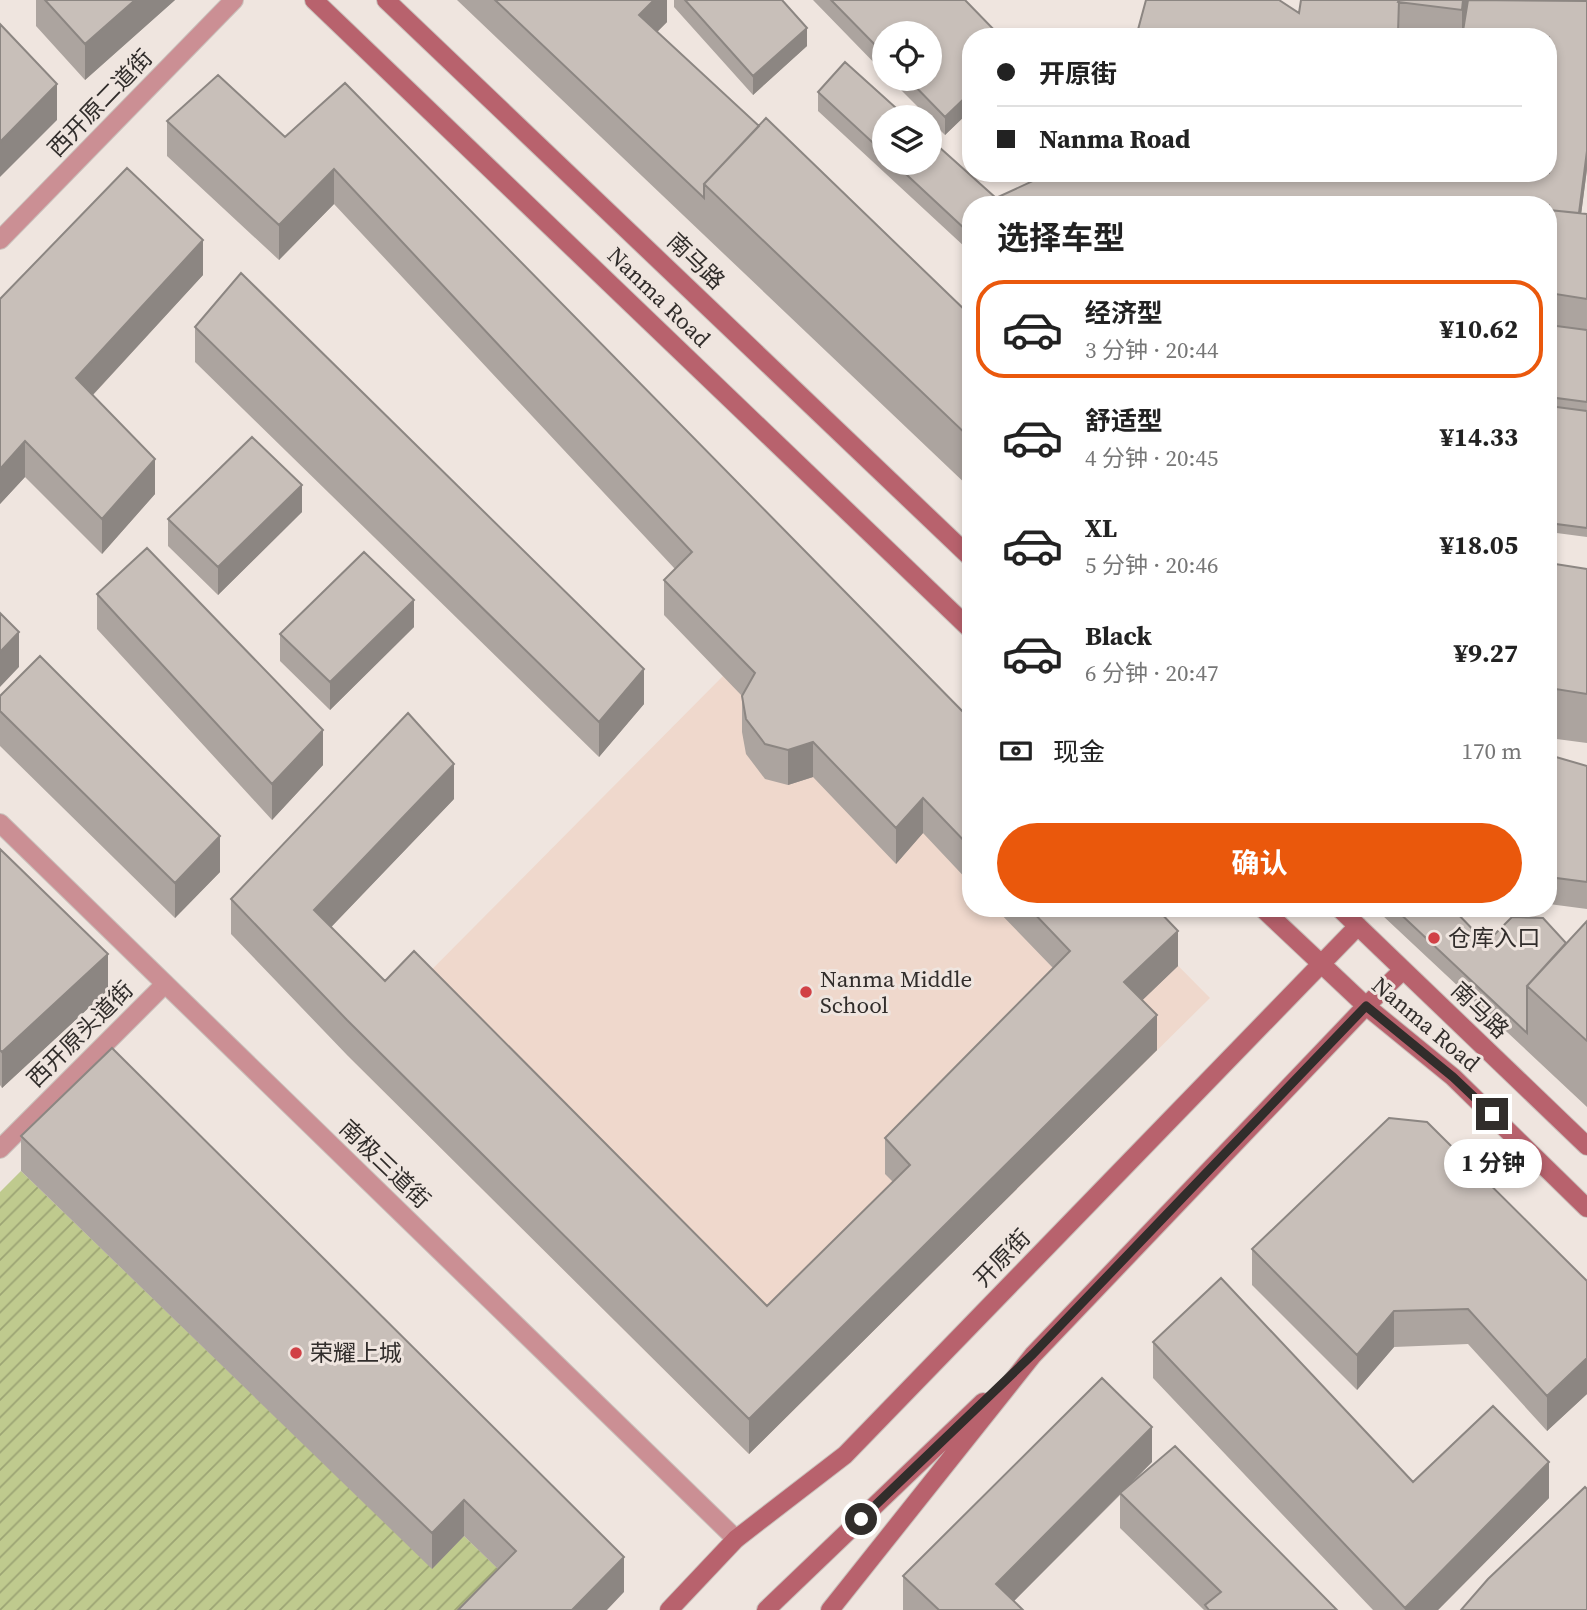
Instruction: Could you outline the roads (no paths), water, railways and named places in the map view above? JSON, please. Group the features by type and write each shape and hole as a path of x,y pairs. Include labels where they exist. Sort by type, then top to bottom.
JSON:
{"main road":[{"name":"Nanma Road","path":"314,0 962,621"},
{"name":"南马路","path":"386,0 962,549"},
{"name":"Nanma Road","path":"1271,917 1366,1006 1453,1077 1587,1208"},
{"name":"南马路","path":"1348,917 1587,1146"},
{"name":"开原街","path":"669,1610 736,1539 845,1455 1357,926"},
{"path":"766,1610 1033,1354 1403,970"},
{"path":"830,1610 1033,1354"}],"street":[{"name":"西开原二道街","path":"0,240 234,0"},
{"name":"南极三道街","path":"0,823 736,1539"},
{"name":"西开原头道街","path":"0,1149 164,984"}],"place":[{"name":"仓库入口","path":"1434,938"},
{"name":"Nanma Middle School","path":"806,992"},
{"name":"荣耀上城","path":"296,1353"}]}
